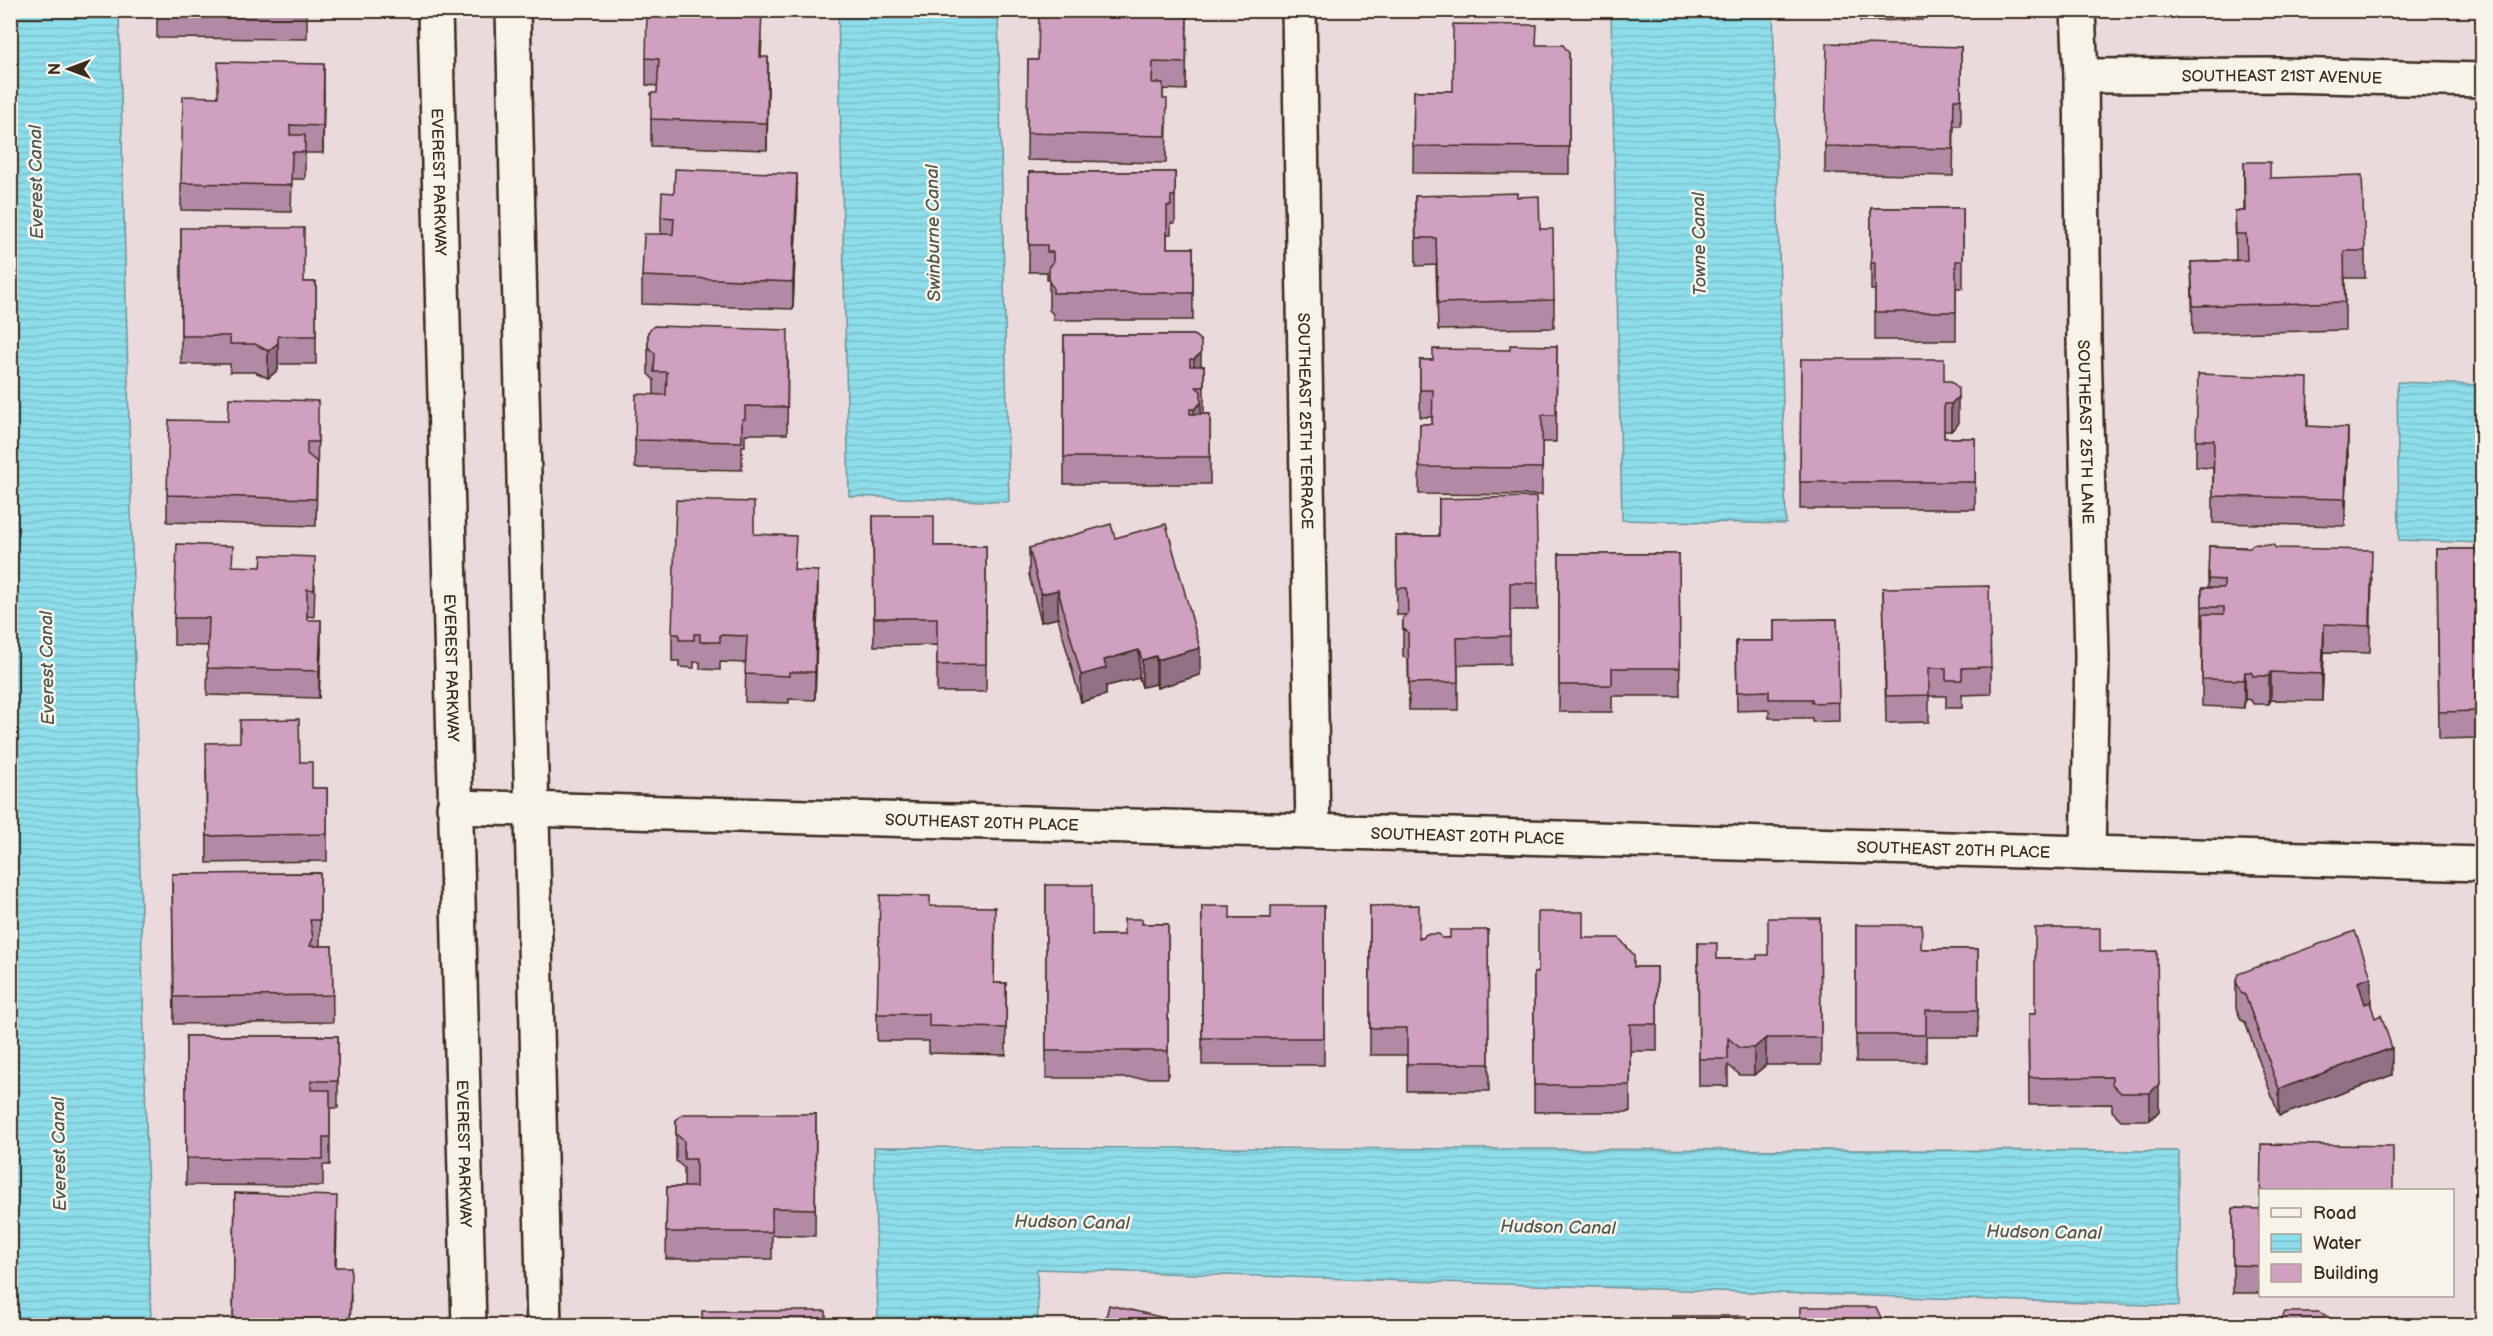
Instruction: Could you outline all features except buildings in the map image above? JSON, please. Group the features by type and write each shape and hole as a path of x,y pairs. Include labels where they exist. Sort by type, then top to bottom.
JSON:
{"street":[{"name":"EVEREST PARKWAY","path":"435,10 469,1326"},
{"path":"513,10 544,1326"},
{"name":"SOUTHEAST 25TH TERRACE","path":"1299,10 1312,831"},
{"name":"SOUTHEAST 25TH LANE","path":"2078,10 2092,656 2088,853"},
{"name":"SOUTHEAST 21ST AVENUE","path":"2081,76 2282,75 2482,80"},
{"name":"SOUTHEAST 20TH PLACE","path":"454,807 2482,864"}],"water":[{"name":"Everest Canal","path":"10,11 119,11 151,1325 11,1325"},
{"name":"Swinburne Canal","path":"838,11 998,11 1009,502 849,496"},
{"name":"Towne Canal","path":"1611,11 1773,11 1786,524 1622,520"},
{"path":"2397,382 2482,385 2482,543 2399,540"},
{"name":"Hudson Canal","path":"874,1147 2179,1151 2179,1306 1037,1269 1038,1325 878,1325"}]}
